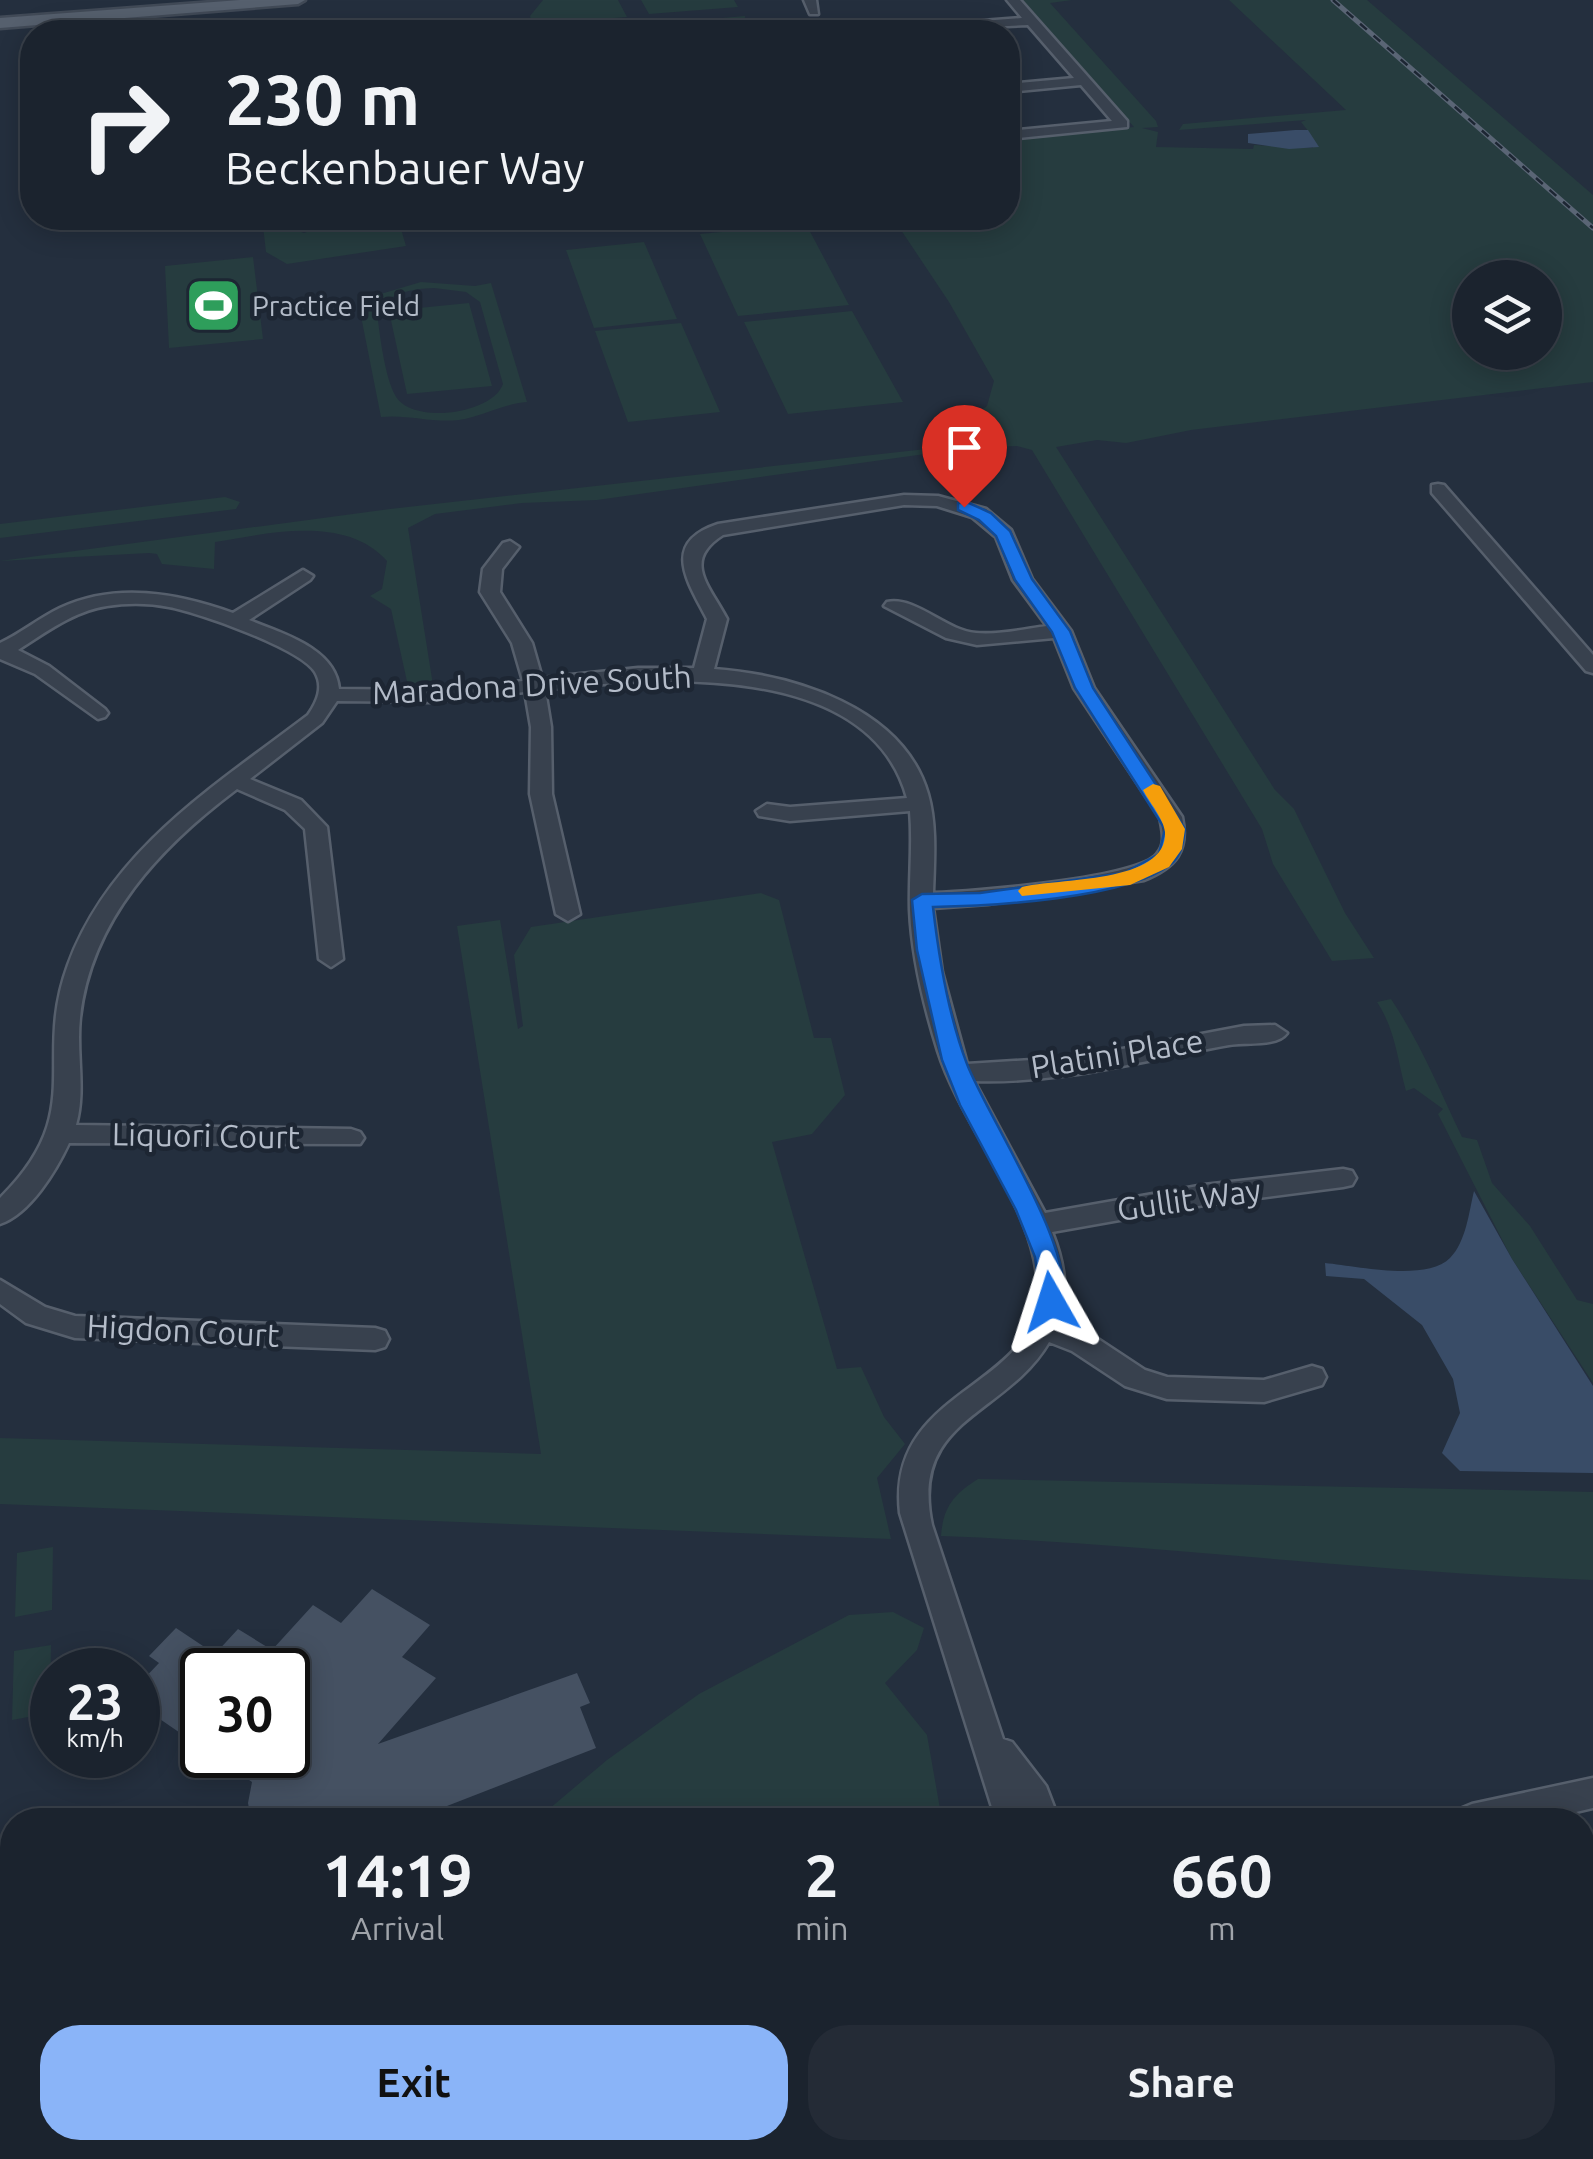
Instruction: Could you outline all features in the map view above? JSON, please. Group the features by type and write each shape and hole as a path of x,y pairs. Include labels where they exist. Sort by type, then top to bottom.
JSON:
{"main road":[{"path":"0,20 226,0"},
{"path":"0,20 298,0"}],"street":[{"path":"1014,0 1122,124 1020,133"},
{"path":"1020,22 1032,21"},
{"path":"1020,87 1085,81"},
{"path":"1438,488 1593,667"},
{"path":"703,674 718,618 690,559 693,549 710,534 741,524 890,501 944,502 979,513 998,527 1023,580 1061,631 1084,688 1171,817 1175,836 1166,858 1130,879 980,900 922,900"},
{"path":"510,547 493,569 490,592 522,643 534,684 542,726 540,794 568,914"},
{"path":"232,622 302,576"},
{"path":"0,1214 36,1176 60,1134 69,1098 66,1036 82,960 112,899 140,861 173,827 315,719 329,696 328,676 316,660 180,600 115,598 73,610 1,651"},
{"path":"894,606 953,634 977,639 1061,631"},
{"path":"1,651 42,670 98,713"},
{"name":"Maradona Drive South","path":"329,696 444,695 613,674 703,674 783,687 852,716 897,754 912,777 920,804"},
{"path":"233,778 294,805 316,827 331,959"},
{"path":"767,811 802,813 920,804 927,950 958,1072 1034,1224 1052,1282 1050,1310 1024,1355 932,1436 920,1455 913,1484 918,1524 1011,1808"},
{"name":"Platini Place","path":"958,1072 1067,1067 1152,1054 1243,1032 1275,1033"},
{"name":"Liquori Court","path":"60,1134 351,1138"},
{"name":"Gullit Way","path":"1034,1224 1204,1195 1344,1178"},
{"name":"Higdon Court","path":"0,1290 36,1315 75,1327 375,1339"},
{"path":"1042,1328 1082,1344 1127,1374 1167,1388 1264,1391 1312,1377"},
{"path":"991,1741 1034,1797 1038,1808"},
{"path":"1524,1808 1593,1792"}],"green space":[{"path":"543,0 618,0 627,17 531,20"},
{"path":"641,0 734,0 738,7 649,14"},
{"path":"1020,0 1072,0 1050,3 1156,121 1158,127 1142,128 1158,132 1156,147 1253,149 1254,145 1313,148 1309,132 1301,122 1306,120 1179,130 1183,124 1346,110 1229,0 1367,0 1593,195 1593,382 1191,430 1126,443 1097,440 1056,447 1275,790 1294,809 1345,913 1374,958 1332,961 1273,864 1262,829 1032,450 1017,446 968,448 597,500 522,503 435,514 408,528 433,685 408,686 391,609 370,596 382,589 387,561 350,537 306,531 215,542 214,569 162,564 157,554 149,553 0,561 390,509 953,446 958,428 987,406 994,381 949,302 901,230 1020,230 1020,140 1134,127"},
{"path":"745,16 745,20 699,20"},
{"path":"263,230 304,233 401,230 406,246 287,264 266,252"},
{"path":"809,230 849,305 738,316 700,234"},
{"path":"644,242 677,319 594,328 566,250"},
{"name":"Practice Field","path":"253,257 263,339 169,348 165,266"},
{"path":"421,282 475,286 491,283 527,402 459,420 381,417 357,296 374,296","holes":["434,288 466,292 480,302 503,384 496,395 468,409 433,413 403,404 388,378 377,311 388,300 410,291"]},
{"path":"469,303 492,386 407,394 389,311"},
{"path":"852,311 903,402 788,414 744,322"},
{"path":"681,323 720,412 628,422 595,331"},
{"path":"225,497 240,502 236,509 0,538 0,524"},
{"path":"761,893 779,900 814,1038 831,1038 845,1095 812,1134 772,1142 837,1369 861,1367 884,1417 905,1444 877,1478 891,1539 0,1504 0,1438 541,1454 457,926 500,920 518,1029 523,1026 514,955 531,927"},
{"path":"1391,999 1462,1137 1477,1140 1492,1183 1530,1226 1577,1300 1593,1304 1593,1383 1512,1259 1438,1114 1443,1109 1414,1088 1406,1091 1392,1034 1377,1002"},
{"path":"978,1479 1593,1492 1593,1580 941,1536 951,1502"},
{"path":"53,1547 52,1610 15,1617 17,1553"},
{"path":"893,1612 924,1628 917,1650 885,1683 927,1735 940,1808 550,1808 607,1760 699,1694 849,1615"},
{"path":"30,1648 30,1717 12,1720 14,1651"}],"water":[{"path":"1308,130 1319,147 1289,149 1248,143 1248,134"},
{"path":"1474,1191 1593,1386 1593,1473 1460,1471 1442,1453 1460,1413 1453,1379 1422,1325 1364,1279 1326,1276 1325,1263 1390,1271 1439,1265 1460,1244"}],"building":[{"path":"372,1589 430,1625 402,1657 436,1678 378,1744 577,1673 590,1703 580,1707 596,1748 442,1808 249,1808 252,1782 246,1778 310,1778 310,1648 274,1648 313,1605 341,1623"},
{"path":"176,1628 206,1648 180,1648 180,1733 160,1719 160,1648 157,1648"},
{"path":"238,1629 269,1648 221,1648"}],"railway":[{"path":"1333,0 1593,228"}],"slow traffic":[{"path":"1029,891 1130,879 1162,862 1172,849 1175,829 1153,790"}],"place":[{"name":"Practice Field","path":"213,306"}],"route":[{"path":"964,507 985,516 1004,534 1023,580 1061,631 1084,688 1169,814 1175,829 1175,840 1166,858 1130,879 980,900 922,900 927,950 954,1060 972,1105 1015,1181 1047,1257 1051,1302"}]}
